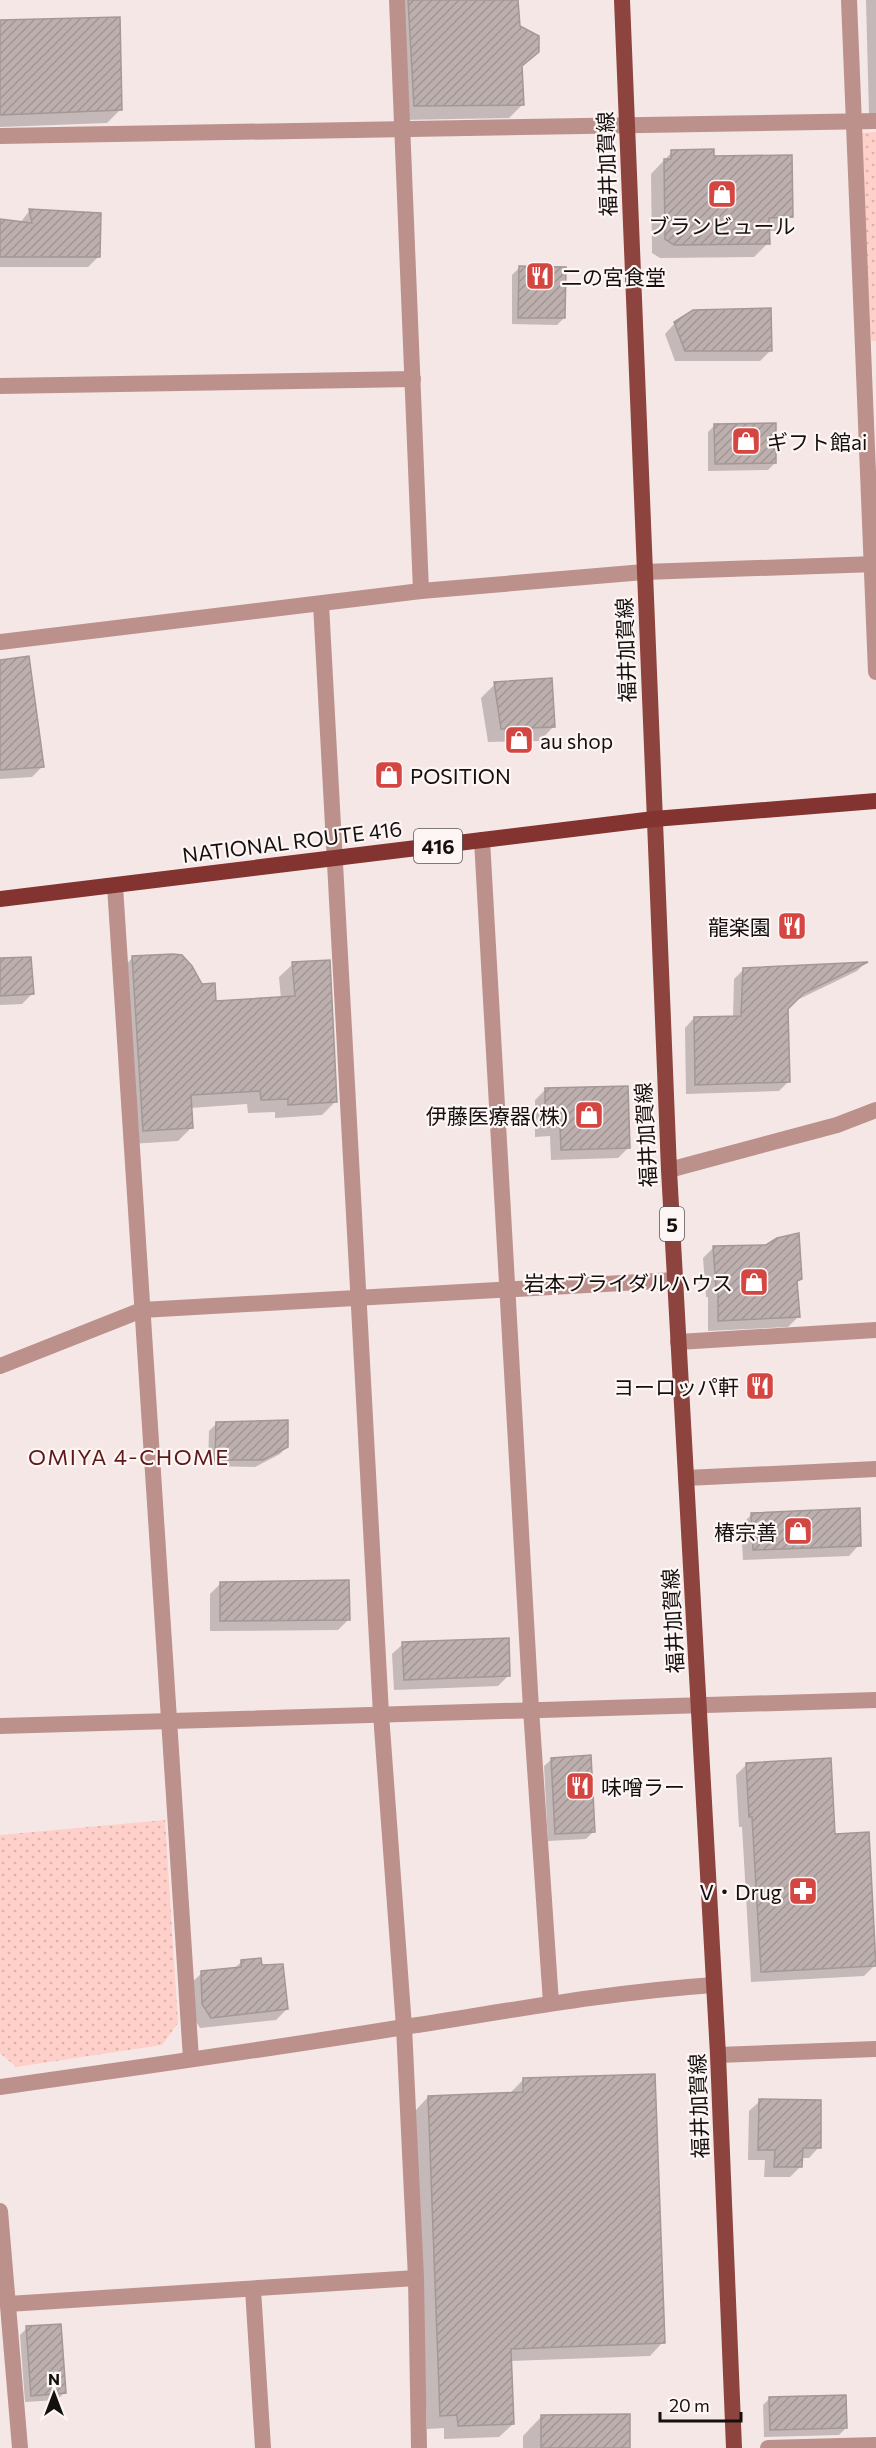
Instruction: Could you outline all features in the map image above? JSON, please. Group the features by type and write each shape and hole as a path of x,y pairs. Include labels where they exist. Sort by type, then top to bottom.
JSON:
{"highway":[{"name":"NATIONAL ROUTE 416","path":"0,899 654,819 876,801"}],"main road":[{"name":"福井加賀線","path":"622,0 669,1170 718,2055 735,2448"}],"street":[{"path":"397,0 421,591"},
{"path":"849,0 854,121 870,352 876,672"},
{"path":"0,136 876,121"},
{"path":"0,386 414,378"},
{"path":"0,642 421,591 644,572 874,564"},
{"path":"321,604 337,859 381,1714 404,2027 416,2278 419,2448"},
{"path":"482,840 531,1709 551,2003"},
{"path":"115,886 191,2059"},
{"path":"669,1170 837,1125 876,1110"},
{"path":"0,1366 142,1310 675,1280"},
{"path":"678,1342 876,1330"},
{"path":"686,1478 876,1469"},
{"path":"0,1726 876,1700"},
{"path":"0,2087 551,2003 647,1990 714,1985"},
{"path":"718,2055 876,2049"},
{"path":"0,2211 20,2448"},
{"path":"8,2304 416,2278"},
{"path":"253,2289 263,2448"},
{"path":"768,2448 876,2445"}],"shaded area":[{"path":"876,132 876,341 871,341 861,133"},
{"path":"165,1820 178,2023 162,2045 16,2067 0,2053 0,1835"}],"building":[{"path":"408,0 518,0 520,26 539,36 539,52 522,66 524,105 414,106"},
{"path":"120,17 122,110 0,115 0,20"},
{"path":"714,149 714,156 792,155 793,217 769,218 770,244 674,245 665,239 664,159 671,159 671,150"},
{"path":"29,209 101,213 100,257 0,257 0,219 32,223"},
{"path":"519,266 566,267 565,318 518,318"},
{"path":"771,308 772,351 685,351 674,322 693,310"},
{"path":"776,423 776,463 715,464 714,424"},
{"path":"29,656 44,767 0,770 0,660"},
{"path":"552,678 555,727 501,729 494,682"},
{"path":"182,955 192,966 202,984 215,983 216,1001 295,996 292,962 330,960 337,1102 288,1105 288,1099 261,1100 260,1091 191,1095 193,1128 143,1131 132,956"},
{"path":"31,957 34,994 0,996 0,958"},
{"path":"868,962 804,993 788,1009 790,1082 695,1085 694,1017 741,1016 743,968"},
{"path":"628,1086 630,1148 561,1150 560,1126 545,1127 545,1088"},
{"path":"799,1233 802,1279 797,1281 800,1317 718,1321 718,1287 716,1288 713,1246 766,1245 777,1238"},
{"path":"288,1420 288,1447 263,1460 215,1460 216,1422"},
{"path":"860,1508 861,1546 753,1550 751,1513"},
{"path":"349,1580 350,1620 220,1621 220,1582"},
{"path":"509,1638 510,1676 404,1680 402,1642"},
{"path":"591,1755 595,1832 555,1834 551,1758"},
{"path":"831,1758 835,1834 869,1832 876,1966 761,1972 752,1817 749,1817 746,1763"},
{"path":"261,1958 262,1965 283,1964 288,2009 211,2018 202,2004 201,1971 241,1967 241,1960"},
{"path":"655,2074 665,2343 511,2349 514,2424 458,2426 457,2415 440,2416 428,2096 523,2092 523,2078"},
{"path":"759,2099 821,2100 821,2148 803,2148 802,2167 774,2167 775,2150 758,2150"},
{"path":"61,2324 66,2393 31,2396 26,2326"},
{"path":"846,2395 847,2428 770,2430 769,2397"},
{"path":"630,2414 630,2448 541,2448 541,2415"}],"place":[{"name":"ブランビュール","path":"722,194"},
{"name":"二の宮食堂","path":"540,276"},
{"name":"ギフト館ai","path":"746,441"},
{"name":"au shop","path":"519,740"},
{"name":"POSITION","path":"389,775"},
{"name":"龍楽園","path":"792,926"},
{"name":"伊藤医療器(株)","path":"589,1115"},
{"name":"岩本ブライダルハウス","path":"754,1282"},
{"name":"ヨーロッパ軒","path":"760,1386"},
{"name":"椿宗善","path":"798,1531"},
{"name":"味噌ラー","path":"580,1786"},
{"name":"V・Drug","path":"803,1891"}],"district":[{"name":"OMIYA 4-CHOME","path":"129,1456"}]}
